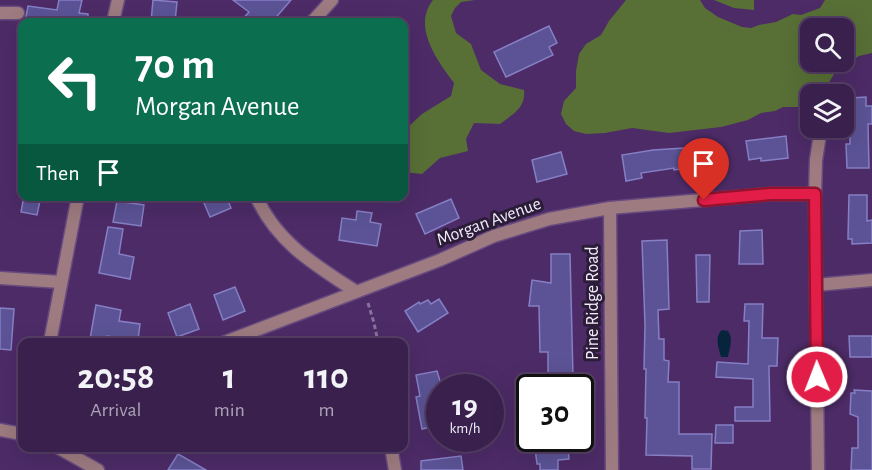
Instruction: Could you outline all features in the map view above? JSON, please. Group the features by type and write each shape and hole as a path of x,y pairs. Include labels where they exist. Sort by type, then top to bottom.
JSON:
{"street":[{"path":"114,18 118,0"},
{"path":"316,18 332,0"},
{"path":"0,13 18,14"},
{"path":"818,470 815,194 819,138"},
{"name":"Morgan Avenue","path":"235,338 512,230 567,214 728,197 815,194"},
{"path":"51,338 77,201"},
{"path":"259,201 273,227 292,247 355,291"},
{"name":"Pine Ridge Road","path":"610,208 612,470"},
{"path":"0,278 61,282"},
{"path":"816,285 872,280"},
{"path":"0,430 18,433"},
{"path":"66,452 98,470"},
{"path":"392,452 395,470"}],"path":[{"path":"355,291 368,304 377,338"}],"green space":[{"path":"433,0 475,0 461,2 455,8 451,16 456,33 471,44 481,70 500,84 524,90 524,96 518,110 500,124 474,123 466,139 468,151 440,158 422,174 408,172 408,127 422,114 451,96 454,83 429,43 425,21 427,10"},
{"path":"626,0 700,0 705,8 718,17 742,27 751,28 820,8 825,0 872,0 872,53 854,59 854,18 800,18 800,72 839,72 834,74 828,84 800,84 800,107 783,107 721,127 669,133 632,128 586,134 574,131 566,124 561,114 564,101 576,88 579,54 586,44 601,35"},
{"path":"714,0 754,0 754,10 734,8"}],"water":[{"path":"722,330 728,331 731,337 728,357 721,357 718,347 718,336"}],"building":[{"path":"59,0 82,0 79,13 88,14 88,18 26,18 28,6 57,10"},
{"path":"153,0 177,2 175,18 151,18"},
{"path":"233,0 291,0 275,18 244,18 249,12"},
{"path":"549,26 557,43 549,47 553,55 506,77 494,52"},
{"path":"866,97 866,106 872,106 872,124 868,124 869,168 847,168 846,144 850,144 850,138 854,138 854,98"},
{"path":"786,136 788,158 749,160 746,141"},
{"path":"715,146 717,165 641,173 642,178 626,181 622,155 653,150"},
{"path":"561,152 567,174 537,182 532,160"},
{"path":"849,195 867,195 867,221 872,220 872,243 852,244 852,239 848,239"},
{"path":"451,199 459,218 425,234 416,214"},
{"path":"23,201 40,201 37,215 21,212"},
{"path":"117,201 144,205 141,226 113,222"},
{"path":"203,201 228,201 231,208 210,217"},
{"path":"357,211 372,213 370,222 381,224 377,246 339,240 342,218 356,220"},
{"path":"108,227 123,229 119,254 134,257 130,279 99,273"},
{"path":"762,230 763,264 739,264 740,231"},
{"path":"667,240 669,309 658,310 659,339 664,339 664,360 669,361 668,382 679,382 679,434 712,434 711,469 692,469 692,456 646,455 642,241"},
{"path":"551,254 570,254 573,374 548,374 548,352 540,352 539,306 529,306 532,280 551,283"},
{"path":"696,255 710,255 709,302 697,302"},
{"path":"235,287 245,311 223,320 214,295"},
{"path":"439,299 448,313 418,332 405,311 419,302 420,304 428,300 431,304"},
{"path":"190,304 199,329 177,337 168,313"},
{"path":"745,304 763,304 762,338 778,338 777,366 769,366 770,421 735,421 735,407 753,407 753,379 716,377 717,362 748,364 749,321 744,321"},
{"path":"96,305 121,310 119,321 140,324 138,338 107,336 106,338 90,338"},
{"path":"0,308 14,309 11,350 0,349"},
{"path":"849,336 872,336 872,357 850,357"},
{"path":"437,371 438,374 426,374 426,428 422,429 416,397 420,396 416,375"},
{"path":"854,390 872,391 872,470 851,470 852,448 858,448 858,417 850,414 851,393 855,393"},
{"path":"716,425 733,425 733,443 715,443"},
{"path":"536,452 568,452 569,459 558,460 558,470 540,470 540,464 537,464"},
{"path":"178,454 206,470 168,470"},
{"path":"461,456 463,470 421,470 421,461"}],"route":[{"path":"704,200 771,194 815,194 817,377"}]}
